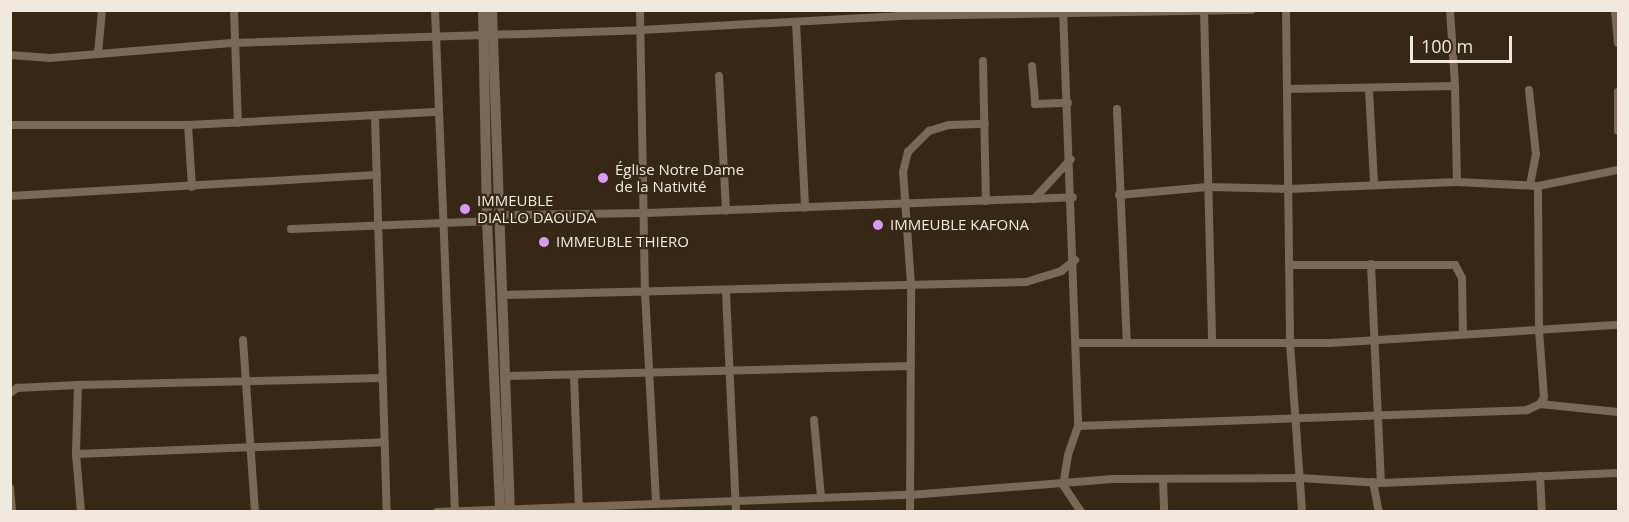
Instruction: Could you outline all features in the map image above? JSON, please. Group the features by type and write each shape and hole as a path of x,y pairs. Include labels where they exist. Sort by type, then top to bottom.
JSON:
{"main road":[{"path":"483,10 489,35 500,214 510,511"},
{"path":"492,10 489,35 487,220 500,511"}],"street":[{"path":"98,54 102,10"},
{"path":"234,10 238,123"},
{"path":"435,10 455,511"},
{"path":"640,10 645,292 656,504"},
{"path":"10,55 50,58 234,43 641,30 795,22 897,13 1252,10"},
{"path":"1286,10 1291,265 1290,343 1302,512"},
{"path":"1450,10 1455,86 1457,182"},
{"path":"1615,10 1618,43"},
{"path":"1063,12 1073,197 1078,426 1068,455 1063,486 1081,512"},
{"path":"1204,12 1212,343"},
{"path":"795,22 804,208"},
{"path":"983,61 986,201"},
{"path":"1032,66 1035,104 1068,103"},
{"path":"719,76 726,211"},
{"path":"1287,89 1368,90 1455,86"},
{"path":"1368,90 1374,183"},
{"path":"1529,90 1536,154 1534,185 1539,331 1544,397 1540,404"},
{"path":"1618,92 1618,131"},
{"path":"1117,109 1127,343"},
{"path":"10,125 188,125 439,112"},
{"path":"375,117 376,227 387,512"},
{"path":"910,512 911,285 903,172 908,152 918,139 949,125 985,124"},
{"path":"188,125 192,187"},
{"path":"1034,199 1071,159"},
{"path":"1119,195 1208,187 1288,189 1374,183 1457,182 1534,185 1606,176 1618,170"},
{"path":"10,196 376,175"},
{"path":"500,214 726,211 1073,197"},
{"path":"291,229 443,224 487,220"},
{"path":"503,295 726,292 1035,280 1061,271 1075,260"},
{"path":"1371,264 1377,340 1379,512"},
{"path":"1291,265 1449,264 1458,267 1463,334"},
{"path":"726,292 732,372 736,512"},
{"path":"1077,343 1290,343 1618,325"},
{"path":"243,340 255,512"},
{"path":"506,376 911,366"},
{"path":"574,375 579,508"},
{"path":"10,393 17,388 78,385 246,383 382,378"},
{"path":"78,385 76,453 81,512"},
{"path":"1078,426 1379,412 1527,410 1540,404 1618,412"},
{"path":"813,420 820,497"},
{"path":"76,453 385,442"},
{"path":"437,512 910,495 1063,486 1112,479 1301,478 1377,482 1618,472"},
{"path":"1540,476 1542,512"},
{"path":"1163,479 1164,512"},
{"path":"10,488 12,512"}],"place":[{"name":"Église Notre Dame de la Nativité","path":"603,178"},
{"name":"IMMEUBLE DIALLO DAOUDA","path":"465,209"},
{"name":"IMMEUBLE KAFONA","path":"878,225"},
{"name":"IMMEUBLE THIERO","path":"544,242"}]}
